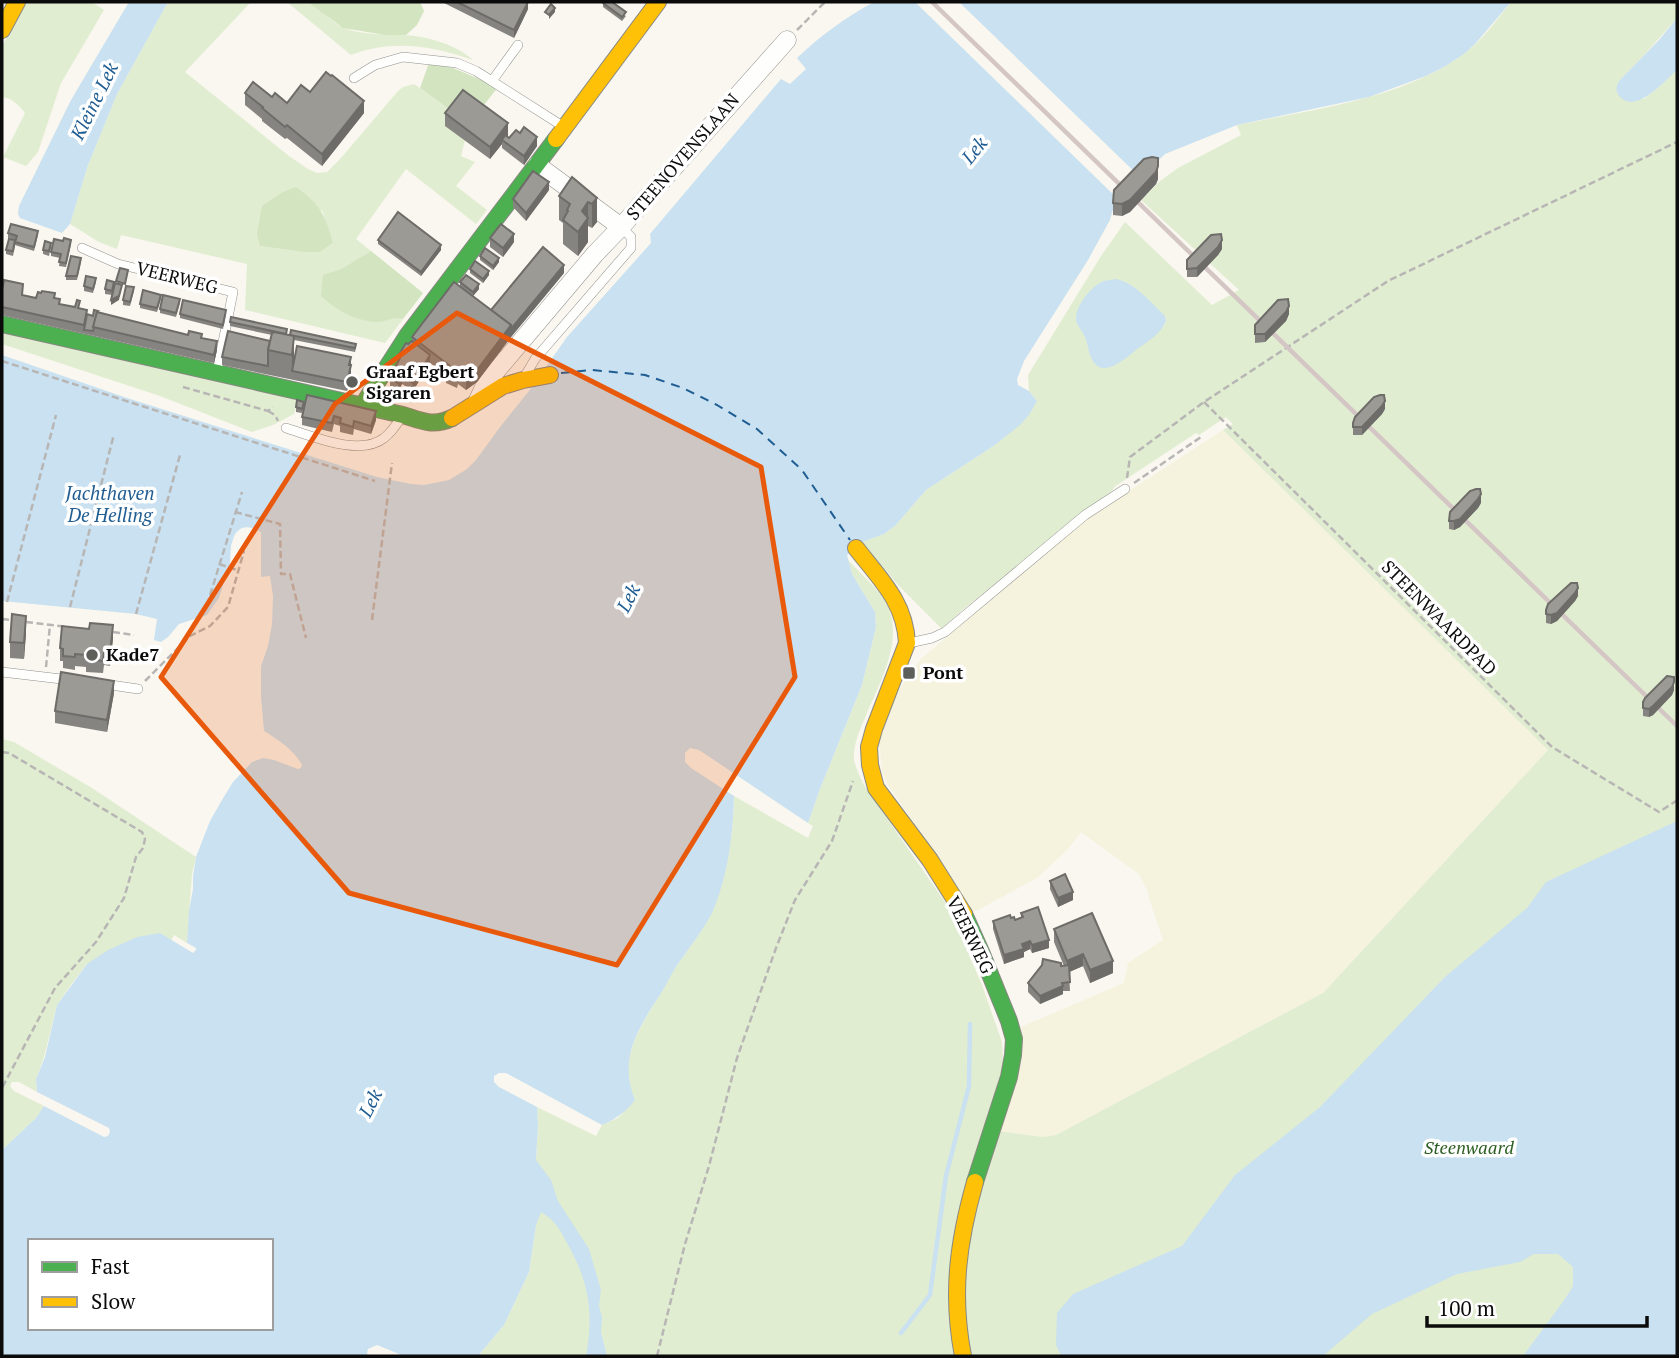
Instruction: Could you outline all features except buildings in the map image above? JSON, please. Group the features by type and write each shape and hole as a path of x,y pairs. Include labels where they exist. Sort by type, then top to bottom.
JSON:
{"street":[{"path":"2,30 18,2"},
{"path":"362,406 407,336 658,2"},
{"name":"STEENOVENSLAAN","path":"537,165 621,227 787,40"},
{"path":"478,400 486,383 621,227"},
{"path":"2,324 437,424 457,416 499,388 550,375"},
{"path":"856,548 899,604 907,630 907,643"},
{"name":"VEERWEG","path":"907,643 869,747 876,788 925,854 959,906 981,953 1015,1041 1013,1062 977,1173 965,1223 956,1293 956,1320 963,1356"}],"lane":[{"path":"492,81 518,46"},
{"path":"354,78 375,65 403,57 457,63 476,71 565,127"},
{"path":"522,380 536,359 631,248 631,237 621,227"},
{"name":"VEERWEG","path":"82,248 118,264 233,292 216,374"},
{"path":"282,425 347,446 366,445 377,443 386,437 403,415"},
{"path":"907,643 932,638 945,632 1085,515 1125,489"},
{"path":"2,673 80,681"},
{"path":"92,683 138,689"}],"path":[{"path":"787,40 825,2"},
{"path":"1125,489 1130,457 1204,402 1388,281 1677,142"},
{"path":"2,361 375,481"},
{"name":"STEENWAARDPAD","path":"1204,402 1552,747 1659,812 1677,802"},
{"path":"268,411 275,415 282,425"},
{"path":"7,602 57,415"},
{"path":"71,607 114,433"},
{"path":"1125,489 1201,437"},
{"path":"136,614 180,455"},
{"path":"372,620 392,463"},
{"path":"207,605 242,492"},
{"path":"235,512 280,524 281,574 290,574 306,638"},
{"path":"138,689 190,636 210,626 228,607 244,551"},
{"path":"219,564 237,570"},
{"path":"2,619 14,620"},
{"path":"26,622 78,628"},
{"path":"45,677 50,624"},
{"path":"106,631 134,635"},
{"path":"2,752 9,753 142,832 145,839 136,858 124,898 96,942 55,988 2,1088"},
{"path":"657,1356 737,1058 776,948 795,900 832,841 851,782 861,770 870,765"}],"highlighted area":[{"path":"457,313 761,467 795,677 617,965 349,893 161,677 335,404"}],"shaded area":[{"path":"1223,430 1548,750 1323,993 1056,1135 1043,1137 997,1131 1021,1027 1124,983 1128,963 1163,940 1149,894 1139,874 1081,832 1068,849 1037,878 974,912 888,785 882,771 879,742 894,700 908,675 922,658 1086,519"}],"green space":[{"path":"27,2 92,2 104,10 61,83 38,152 26,166 3,157 25,113 15,102 2,97 2,46"},
{"path":"168,2 251,2 185,72 289,156 317,173 327,172 398,91 414,84 469,124 461,156 475,162 456,186 487,210 476,224 406,169 356,239 371,251 341,269 324,275 377,322 396,317 403,319 385,343 245,310 247,264 121,235 117,249 99,242 70,224 88,165 117,94","holes":["322,210 333,243 320,252 260,246"]},
{"path":"287,2 309,2 339,26 351,30 431,39 458,49 473,60 412,46 382,47 351,55"},
{"path":"308,2 420,2 424,11 417,25 406,35 386,35 343,28"},
{"name":"Steenwaard","path":"1511,2 1677,2 1677,18 1619,81 1644,99 1677,70 1677,1356 607,1356 601,1332 589,1342 586,1356 478,1356 504,1325 529,1272 540,1212 536,1160 537,1107 596,1136 602,1125 618,1118 635,1100 628,1080 629,1057 648,1014 703,927 717,899 728,856 734,796 808,838 813,826 808,823 862,685 876,627 875,612 852,574 848,560 887,605 893,633 888,663 857,739 855,763 864,785 949,908 982,985 1002,1042 997,1131 1043,1137 1056,1135 1323,993 1548,750 1223,430 1233,424 1226,417 1199,435 1196,433 1114,487 942,629 899,586 862,542 884,534 895,526 926,490 995,445 1019,425 1037,401 1029,391 1028,375 1125,222 1212,305 1239,290 1141,200 1160,181 1178,168 1241,135 1237,125 1356,101 1414,82 1441,69 1472,48","holes":["1165,316 1163,327 1102,368 1092,359 1084,333 1077,323"]},
{"path":"429,63 453,68 498,87 469,124 420,88"},
{"path":"296,187 317,205 327,225 333,243 320,252 260,246 257,234 262,206"},
{"path":"371,251 423,293 403,319 376,322 353,317 321,296 323,275 341,269"},
{"path":"2,331 298,400 294,414 252,432 160,396 2,344"},
{"path":"2,739 14,742 92,788 196,857 192,874 187,943 174,935 171,941 160,933 87,964 57,1005 36,1079 37,1092 19,1082 12,1082 10,1086 14,1091 44,1106 36,1118 2,1150"}],"water":[{"name":"Kleine Lek","path":"129,2 168,2 117,94 88,165 70,224 62,233 20,218 19,206 71,100"},
{"path":"874,2 1511,2 1475,44 1444,67 1369,97 1237,125 1165,154 1115,202 1110,220 1088,260 1024,361 1017,379 1018,385 1029,391 1037,401 1029,415 995,445 926,490 895,526 884,534 862,542 847,555 852,574 875,612 876,627 862,685 808,823 699,750 690,748 685,753 685,762 691,768 734,796 731,841 726,870 712,913 674,970 633,1044 629,1071 635,1100 620,1115 602,1125 506,1073 494,1076 494,1082 499,1087 537,1107 536,1160 551,1180 558,1201 589,1249 601,1290 601,1332 607,1356 586,1356 590,1326 588,1299 581,1272 560,1231 541,1212 536,1225 529,1272 504,1325 478,1356 404,1356 377,1345 368,1349 368,1356 2,1356 2,1150 36,1118 44,1106 104,1137 110,1132 109,1128 37,1092 36,1079 45,1057 57,1005 87,964 108,950 137,937 160,933 193,953 196,948 187,943 196,857 210,821 222,800 233,782 252,762 263,758 298,769 302,765 290,750 264,731 261,666 272,624 273,596 270,576 261,577 261,532 246,527 237,532 231,546 230,563 219,598 207,615 179,624 161,642 154,640 157,619 136,614 2,601 2,355 127,398 377,477 424,485 449,480 476,460 567,337 651,243 650,234 781,79 790,84 806,69 797,58 834,27"},
{"path":"1677,18 1677,70 1642,99 1634,102 1620,97 1616,89 1619,81"},
{"path":"1116,279 1124,281 1143,294 1165,316 1166,321 1157,334 1125,359 1112,367 1103,368 1092,360 1076,318 1081,303 1092,289 1102,282"},
{"path":"1677,821 1677,1356 1523,1356 1573,1286 1573,1267 1558,1254 1534,1254 1520,1262 1457,1274 1372,1314 1323,1356 1061,1356 1056,1345 1057,1313 1073,1294 1182,1246 1235,1175 1320,1107 1445,977 1527,908 1546,882"}],"pier":[{"path":"915,2 959,2 1143,180 1121,202"}],"waterway":[{"path":"901,1333 930,1295 946,1176 969,1086 970,1024"}],"ferry route":[{"path":"561,373 592,370 645,375 683,388 717,405 757,429 802,470 850,540"}],"railway":[{"path":"932,2 1677,726"}],"traffic: fast":[{"path":"362,406 407,336 556,139"},
{"path":"2,324 422,421 433,423 452,418"},
{"path":"964,914 1014,1039 1009,1077 975,1182"}],"traffic: slow":[{"path":"2,30 17,2"},
{"path":"556,139 658,2"},
{"path":"452,418 503,386 550,375"},
{"path":"856,548 896,603 902,615 907,643 869,747 876,788 930,860 964,914"},
{"path":"963,1356 957,1311 958,1268 964,1226 975,1182"}],"place":[{"name":"Graaf Egbert Sigaren","path":"352,382"},
{"name":"Kade7","path":"92,655"},
{"name":"Pont","path":"909,673"}],"water label":[{"name":"Lek","path":"974,150"},
{"name":"Jachthaven De Helling","path":"110,504"},
{"name":"Lek","path":"628,598"},
{"name":"Lek","path":"370,1103"}]}
